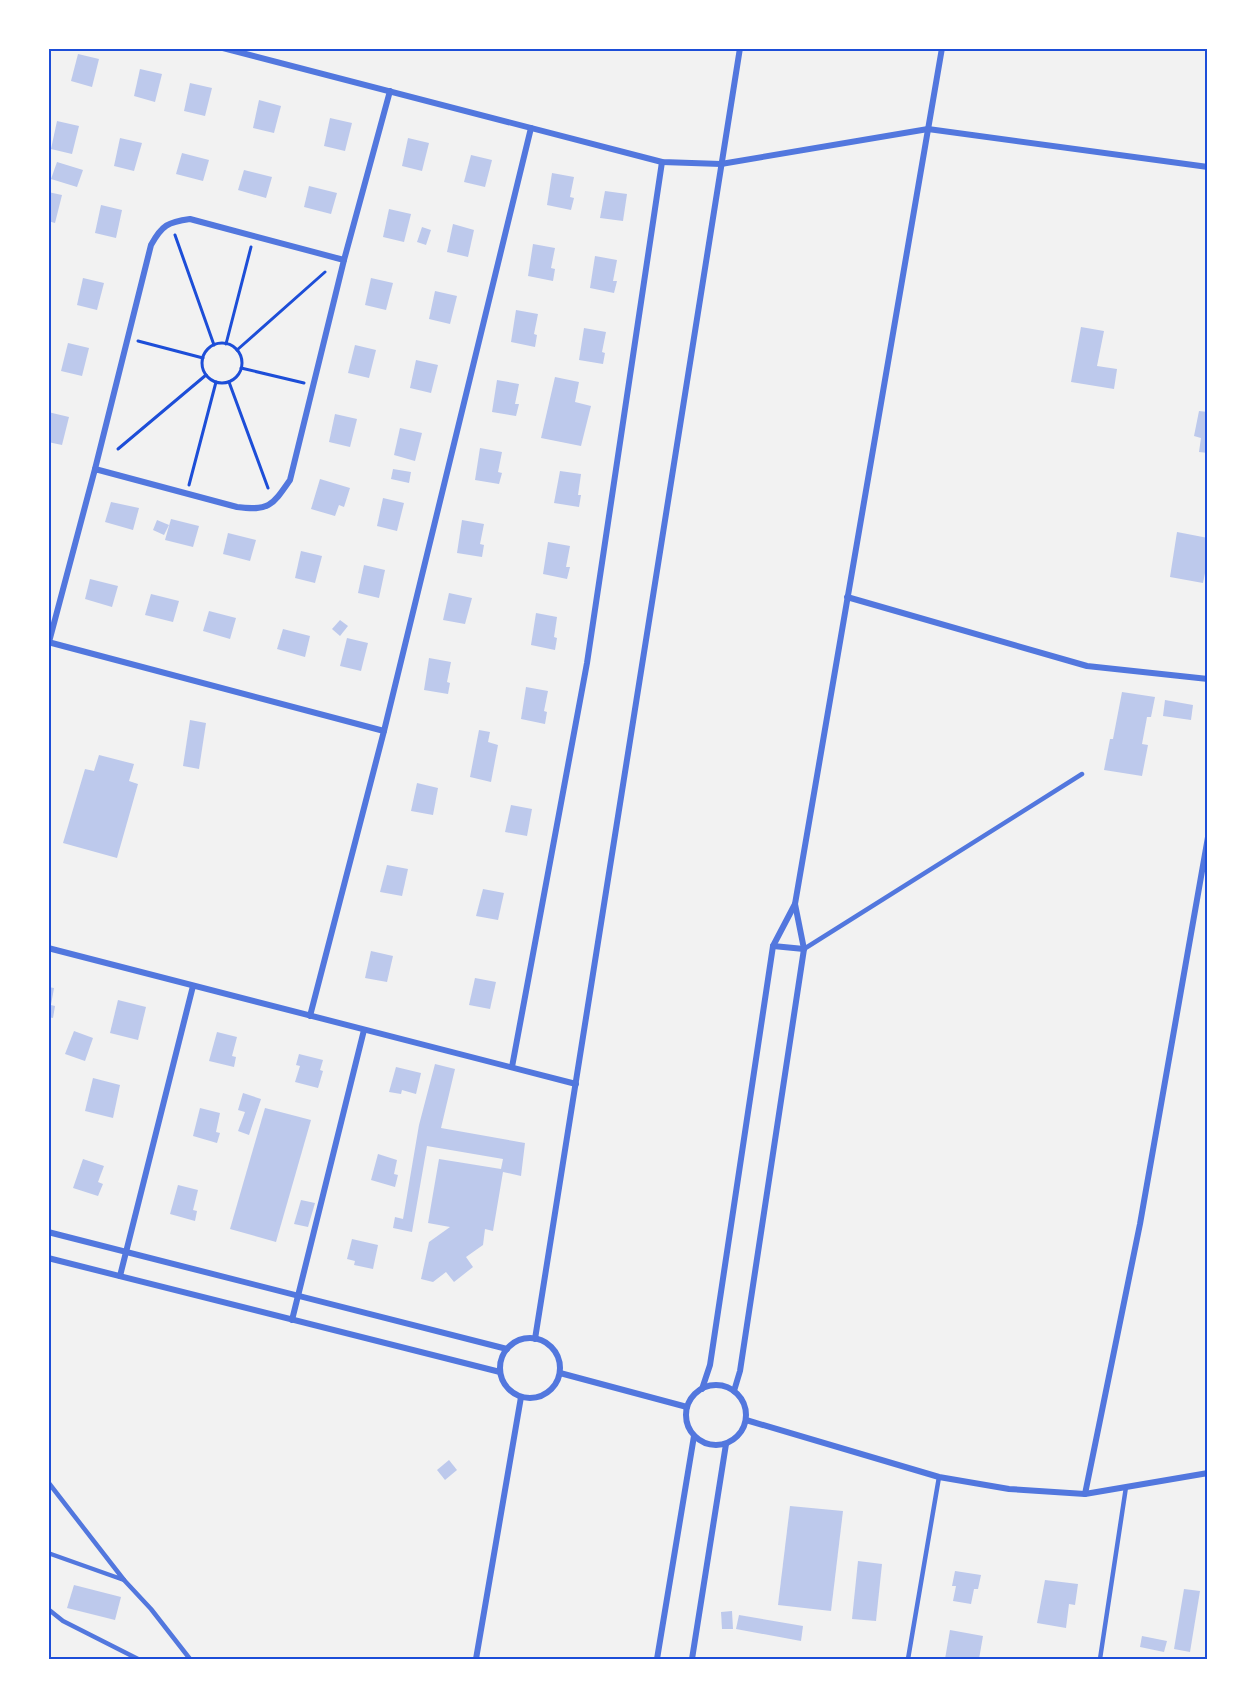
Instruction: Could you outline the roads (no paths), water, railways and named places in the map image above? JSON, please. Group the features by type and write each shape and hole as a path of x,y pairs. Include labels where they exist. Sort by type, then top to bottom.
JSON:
{"street":[{"path":"223,48 662,162 721,164 928,129 1208,167"},
{"path":"535,1339 740,48"},
{"path":"702,1389 710,1365 773,946 795,904 942,48"},
{"path":"95,469 237,507 259,510 277,500 290,480 344,260 390,91"},
{"path":"310,1016 384,731 531,128"},
{"path":"512,1067 587,663 662,162"},
{"path":"344,260 190,219 171,222 159,230 151,245 95,469 48,642 384,731"},
{"path":"847,597 1087,666 1208,679"},
{"path":"1085,1494 1140,1224 1208,837"},
{"path":"734,1391 740,1371 804,949 795,904"},
{"path":"773,946 804,949"},
{"path":"48,948 576,1084"},
{"path":"120,1276 193,986"},
{"path":"292,1320 364,1030"},
{"path":"48,1232 507,1349"},
{"path":"48,1258 500,1372"},
{"path":"535,1339 552,1347 560,1364 560,1373 558,1381 546,1394 529,1398 521,1397 507,1388 500,1372 501,1364 507,1349 519,1340 535,1339"},
{"path":"560,1373 687,1407"},
{"path":"657,1659 694,1436 686,1418 687,1407 695,1394 702,1389 718,1385 734,1391 744,1404 746,1420 740,1434 726,1444 709,1445 694,1436"},
{"path":"476,1659 521,1397"},
{"path":"746,1420 939,1477 1009,1489 1085,1494 1208,1473"},
{"path":"692,1659 726,1444"}],"lane":[{"path":"804,949 1082,774"},
{"path":"908,1659 939,1477"},
{"path":"48,1482 124,1580 151,1609 190,1659"},
{"path":"1100,1659 1126,1487"},
{"path":"48,1553 124,1580"},
{"path":"48,1609 63,1621 138,1659"}]}
